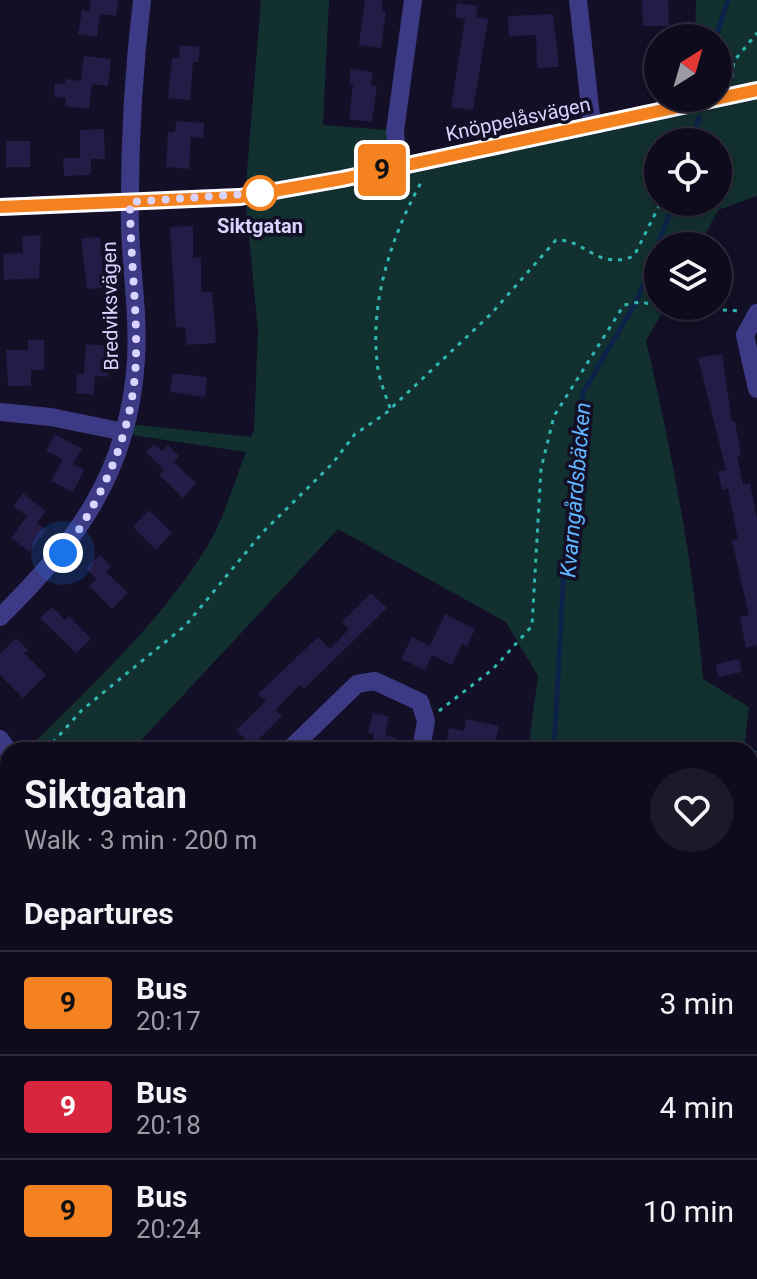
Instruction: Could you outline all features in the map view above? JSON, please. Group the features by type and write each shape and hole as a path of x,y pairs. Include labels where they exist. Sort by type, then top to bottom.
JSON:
{"street":[{"name":"Bredviksvägen","path":"0,617 46,572 79,531 106,483 124,432 136,357 130,202 134,86 142,0"},
{"path":"398,167 395,131 413,0"},
{"path":"578,0 592,125"},
{"name":"Knöppelåsvägen","path":"732,96 757,90"},
{"name":"Knöppelåsvägen","path":"0,207 240,197 656,112"},
{"path":"756,313 745,335 757,389"},
{"path":"0,412 51,417 124,432"},
{"path":"297,742 357,684 375,681 420,702 426,721 422,742"}],"path":[{"path":"732,75 734,61 757,33"},
{"path":"390,409 377,363 376,326 390,251 407,207 427,172"},
{"path":"53,742 82,710 186,625 262,533 332,464 355,434 390,409 491,314 556,240 577,244 602,259 624,260 634,256 654,216"},
{"path":"426,721 493,669 532,626 541,469 554,416 624,305 644,303"},
{"path":"732,309 756,313"}],"green space":[{"path":"261,0 329,0 323,125 388,130 396,167 661,112 732,112 732,24 695,24 696,0 757,0 757,196 732,205 732,128 644,128 644,216 715,216 706,232 644,232 644,320 658,320 646,341 681,509 703,679 749,707 745,742 529,742 538,676 506,622 338,529 139,742 35,742 124,652 170,600 215,533 246,452 125,434 128,424 251,437 254,430 258,331 245,195"}],"building":[{"path":"91,0 118,0 116,16 100,14 97,37 78,34 82,10 89,11"},
{"path":"365,0 383,0 381,11 386,11 381,48 359,45"},
{"path":"642,0 668,0 669,24 643,26"},
{"path":"457,3 478,6 476,17 488,19 473,110 451,107 465,19 455,17"},
{"path":"553,14 559,67 537,68 536,35 509,36 508,16"},
{"path":"180,45 200,47 198,62 193,62 190,100 168,98 172,58 179,59"},
{"path":"84,56 111,59 108,86 92,84 89,109 65,106 66,98 54,97 55,83 65,84 65,79 81,81"},
{"path":"351,69 373,72 371,85 377,86 372,122 349,119 353,84 349,83"},
{"path":"176,121 204,123 203,138 191,137 189,169 166,167 168,132 175,132"},
{"path":"104,129 105,159 91,159 91,175 64,176 63,158 80,158 80,130"},
{"path":"6,141 30,141 30,167 6,167"},
{"path":"193,226 193,258 201,258 201,292 212,292 216,343 187,345 185,327 176,328 170,227"},
{"path":"41,235 39,278 4,280 3,254 23,253 22,236"},
{"path":"100,237 101,255 106,255 107,288 87,289 81,238"},
{"path":"28,340 44,340 44,370 31,370 31,386 8,386 6,350 28,350"},
{"path":"86,344 110,346 108,377 95,376 94,395 76,393 77,373 84,374"},
{"path":"722,354 732,422 735,421 741,455 737,456 743,485 750,483 757,519 757,645 746,648 740,617 749,615 732,541 738,540 728,488 722,490 718,471 726,470 698,358"},
{"path":"173,373 207,377 205,397 170,392"},
{"path":"55,434 82,449 73,464 84,470 73,492 51,481 63,459 46,451"},
{"path":"154,444 162,451 168,445 179,456 174,462 196,483 183,498 159,475 164,470 146,452"},
{"path":"23,493 46,511 37,523 46,530 29,552 11,538 27,516 13,506"},
{"path":"149,510 172,533 156,550 133,527"},
{"path":"100,555 111,566 106,572 128,593 112,609 89,586 96,579 86,568"},
{"path":"371,593 387,608 304,689 300,685 275,710 282,716 256,742 248,742 236,730 266,701 258,694 318,637 330,649 349,629 342,622"},
{"path":"52,607 65,620 69,616 91,639 76,653 40,618"},
{"path":"445,614 475,629 467,646 462,644 452,665 432,655 425,670 401,659 412,637 430,646"},
{"path":"16,638 28,650 24,653 46,675 23,698 0,675 0,654"},
{"path":"739,659 742,672 718,677 716,664"},
{"path":"373,713 389,716 385,735 397,738 396,742 372,742 374,734 368,733"},
{"path":"466,719 499,726 495,742 446,742 449,728 464,731"}],"waterway":[{"name":"Kvarngårdsbäcken","path":"720,24 728,0"},
{"name":"Kvarngårdsbäcken","path":"696,128 699,117"},
{"name":"Kvarngårdsbäcken","path":"554,742 563,586 583,393 638,298 669,216"}],"bus line":[{"name":"9","path":"0,207 240,197 426,162 757,90"}],"place":[{"name":"Siktgatan","path":"260,193"}],"route":[{"path":"63,553 106,483 130,404 136,357 130,202 240,197 260,193"}]}
